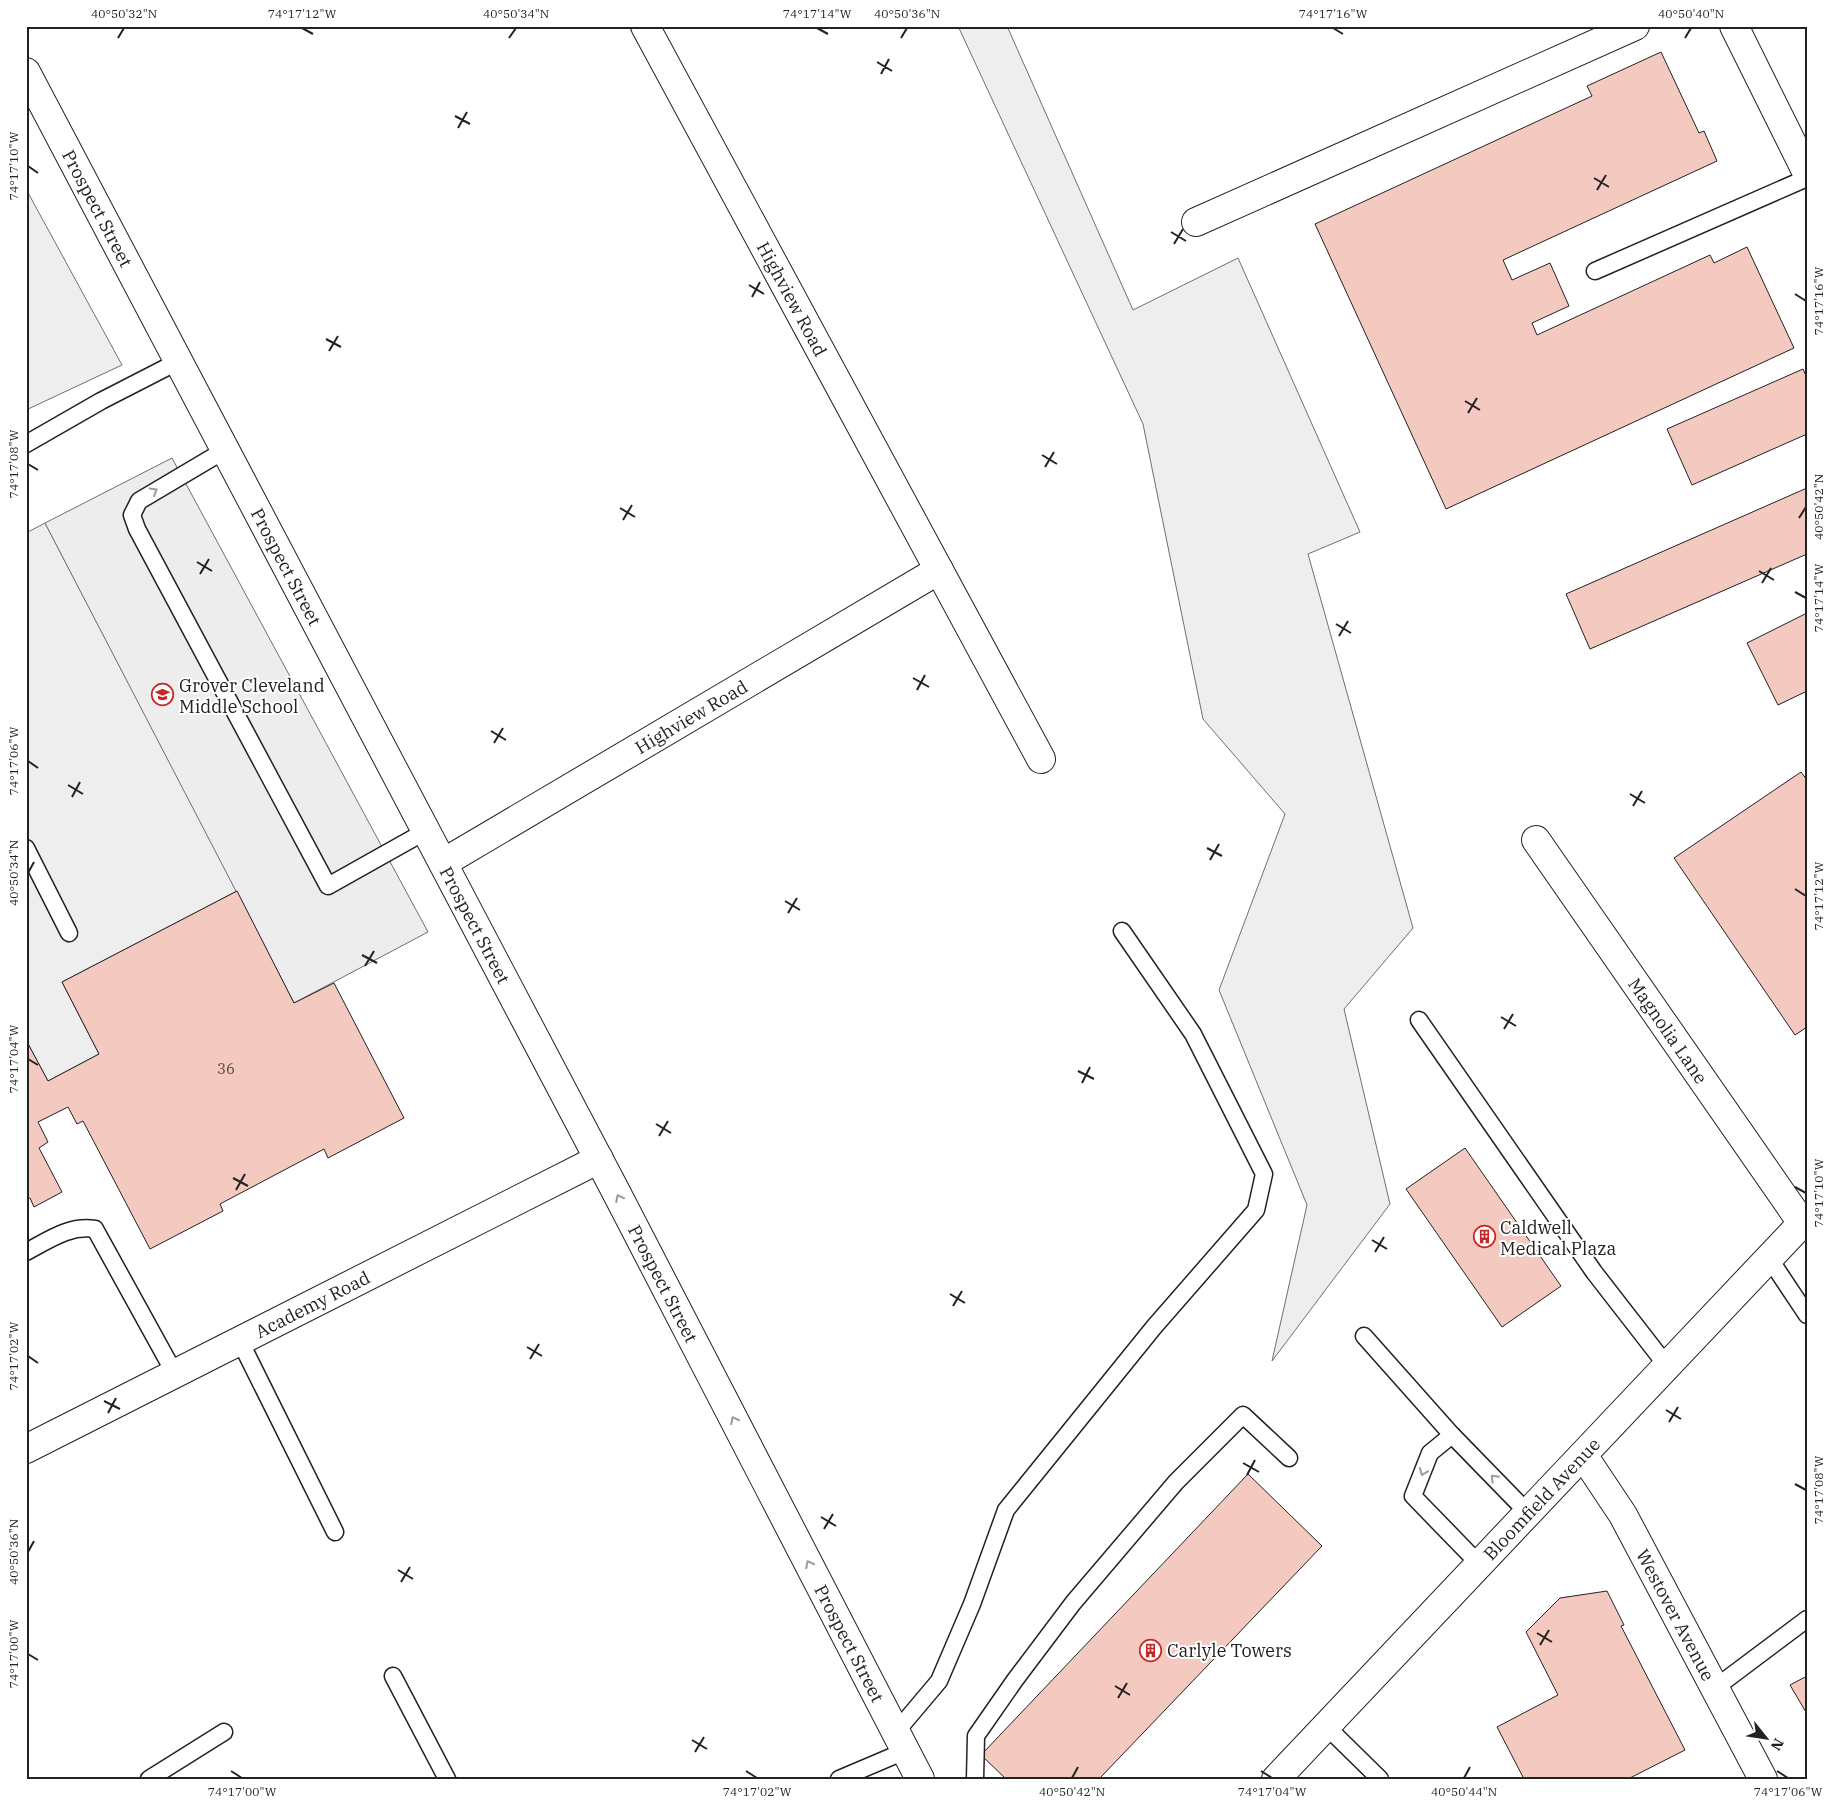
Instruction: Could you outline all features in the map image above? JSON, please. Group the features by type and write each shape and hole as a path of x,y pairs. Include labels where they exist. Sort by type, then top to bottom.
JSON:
{"street":[{"name":"Highview Road","path":"644,26 1041,759"},
{"path":"1196,222 1635,26"},
{"path":"1734,26 1807,173"},
{"name":"Prospect Street","path":"26,72 599,1159 920,1779"},
{"name":"Highview Road","path":"442,863 939,570"},
{"name":"Magnolia Lane","path":"1536,840 1804,1220"},
{"name":"Academy Road","path":"26,1449 599,1159"},
{"name":"Bloomfield Avenue","path":"1276,1779 1804,1220"},
{"name":"Westover Avenue","path":"1583,1455 1623,1515 1763,1779"}],"lane":[{"path":"1595,271 1807,178"},
{"path":"26,444 102,401 179,361"},
{"path":"225,450 139,501 132,515 137,529 328,886 426,831"},
{"path":"26,848 69,933"},
{"path":"840,1779 900,1741 939,1682 972,1604 1006,1510 1154,1327 1256,1210 1264,1174 1193,1034 1122,931"},
{"path":"1419,1020 1594,1272 1667,1366"},
{"path":"26,1252 70,1229 83,1227 96,1230 175,1374"},
{"path":"1769,1258 1807,1314"},
{"path":"1364,1336 1452,1435 1528,1513"},
{"path":"240,1341 335,1532"},
{"path":"975,1779 976,1736 1073,1603 1176,1482 1243,1415 1289,1458"},
{"path":"1452,1435 1430,1453 1413,1496 1479,1564"},
{"path":"1715,1688 1807,1619"},
{"path":"393,1676 447,1779"},
{"path":"1326,1726 1380,1779"},
{"path":"149,1779 224,1732"}],"shaded area":[{"path":"958,26 1007,26 1133,310 1238,258 1360,532 1308,554 1413,928 1344,1009 1390,1204 1272,1361 1307,1205 1219,990 1285,814 1203,719 1143,424"},
{"path":"26,189 122,365 26,410"},
{"path":"172,458 428,932 294,1003 45,523"},
{"path":"45,523 237,891 62,982 99,1054 48,1081 26,1040 26,533"}],"building":[{"path":"1661,52 1699,133 1704,131 1717,161 1503,260 1512,280 1550,263 1569,306 1532,323 1537,335 1710,255 1714,263 1747,247 1794,348 1446,509 1315,224 1592,96 1587,86"},
{"path":"1803,369 1807,378 1807,434 1692,485 1667,429"},
{"path":"1807,488 1807,554 1590,649 1566,594"},
{"path":"1807,613 1807,691 1778,705 1747,643"},
{"path":"1801,772 1807,780 1807,1027 1795,1035 1674,858"},
{"path":"237,891 294,1003 334,983 404,1118 328,1158 324,1149 220,1204 223,1211 150,1249 83,1121 77,1124 68,1107 38,1122 48,1142 39,1148 62,1192 34,1207 30,1198 26,1199 26,1040 48,1081 99,1054 62,982"},
{"name":"Caldwell Medical Plaza","path":"1465,1148 1561,1286 1502,1327 1406,1189"},
{"name":"Carlyle Towers","path":"1248,1474 1322,1546 1099,1779 1006,1779 981,1755"},
{"path":"1607,1591 1624,1625 1621,1626 1685,1750 1628,1779 1524,1779 1497,1727 1558,1695 1526,1632 1560,1598"},
{"path":"1807,1676 1807,1714 1790,1685"}],"place":[{"name":"Grover Cleveland Middle School","path":"163,695"},
{"name":"Caldwell Medical Plaza","path":"1484,1237"},
{"name":"Carlyle Towers","path":"1151,1650"}]}
